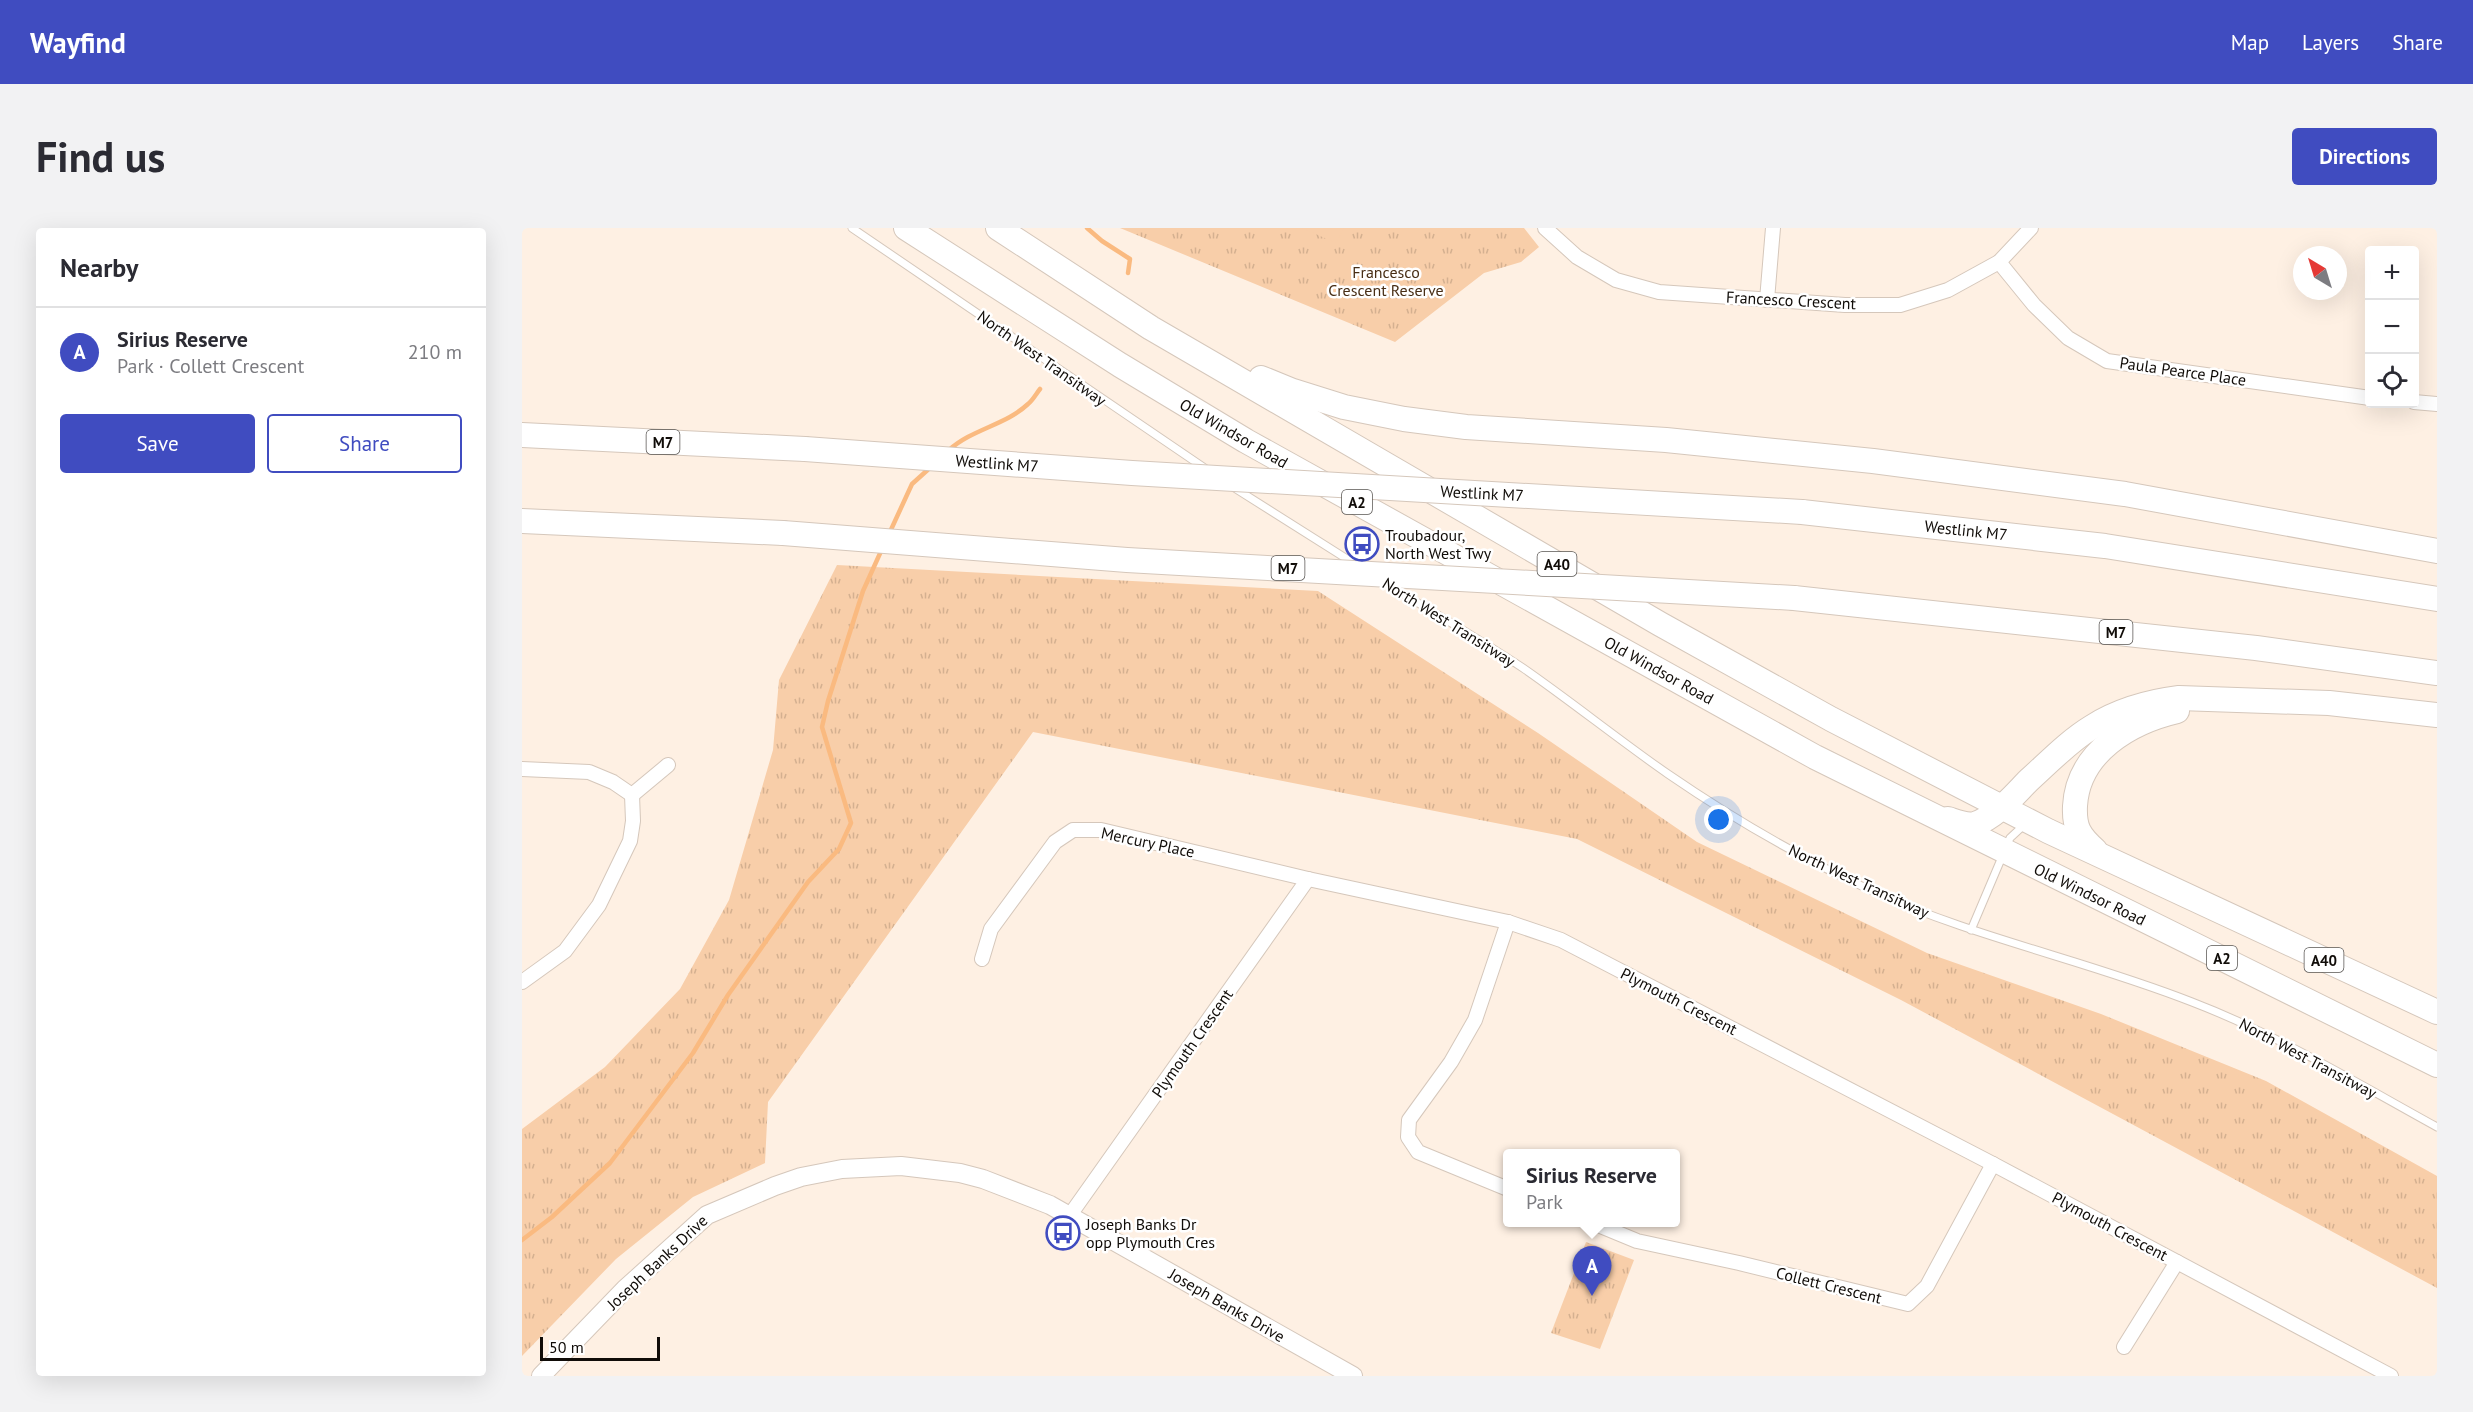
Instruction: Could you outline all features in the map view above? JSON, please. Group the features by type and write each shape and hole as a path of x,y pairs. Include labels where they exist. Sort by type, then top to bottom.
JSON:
{"highway":[{"name":"Old Windsor Road","path":"906,228 1120,365 1246,441 1815,757 2437,1065"},
{"path":"998,228 1151,328 1293,391 1344,407 1404,419 1466,427 1666,440 1873,461 2125,494 2437,551"},
{"name":"A40","path":"1151,328 1660,624 1831,719 2032,822 2437,1012"},
{"name":"Westlink M7","path":"522,435 805,449 1144,474 1802,512 2105,546 2437,599"},
{"name":"M7","path":"522,521 783,533 1127,560 1794,598 2256,648 2437,673"},
{"path":"1920,810 1963,824 1975,824 2002,807 2073,740 2112,716 2133,707 2179,698 2329,703 2437,715"},
{"path":"2103,856 2078,833 2074,815 2077,791 2082,774 2093,757 2122,733 2156,716 2190,707 2329,703"}],"street":[{"name":"Francesco Crescent","path":"1545,228 1577,257 1616,280 1659,292 1845,305 1900,304 1948,290 1999,262 2031,228"},
{"path":"1767,300 1773,228"},
{"name":"Paula Pearce Place","path":"1999,262 2034,305 2068,338 2107,361 2365,397"},
{"path":"2419,402 2437,404"},
{"path":"632,795 668,765"},
{"path":"522,769 589,772 613,782 632,795"},
{"path":"522,982 565,951 599,904 630,841 633,821 632,795"},
{"name":"Mercury Place","path":"982,959 991,929 1055,843 1073,830 1101,830 1308,879"},
{"name":"Plymouth Crescent","path":"1070,1215 1308,879 1508,922 1561,940 1993,1164 2391,1376"},
{"path":"1503,1187 1418,1152 1408,1137 1409,1120 1451,1062 1475,1020 1508,922"},
{"name":"Collett Crescent","path":"1603,1227 1637,1241 1908,1304 1927,1286 1993,1164"},
{"name":"Joseph Banks Drive","path":"541,1376 625,1289 707,1215 748,1196 801,1178 871,1166 901,1166 952,1172 983,1179 1070,1215 1353,1376"},
{"path":"2124,1347 2178,1262"}],"lane":[{"name":"North West Transitway","path":"852,228 1159,439 1521,667 1665,772 1727,813 1812,862 1872,891 1971,930 2100,969 2193,1002 2293,1047 2437,1127"},
{"path":"1971,930 2010,838 2023,826 2032,822"}],"green space":[{"name":"Francesco Crescent Reserve","path":"1120,228 1524,228 1539,247 1521,262 1484,273 1395,342"},
{"path":"1302,228 1344,228 1336,243"},
{"path":"837,565 1318,591 1538,733 1697,842 1927,953 2101,1014 2266,1081 2437,1176 2437,1288 1901,1000 1577,839 1033,732 768,1102 765,1163 693,1197 616,1259 522,1356 522,1129 605,1067 680,989 729,900 773,750 779,680"},
{"path":"1586,1242 1634,1260 1600,1349 1551,1333"}],"waterway":[{"path":"1087,228 1130,259 1128,273"},
{"path":"949,450 968,437 1019,411 1040,389"},
{"path":"889,534 912,484 932,466"},
{"path":"522,1240 552,1217 610,1163 693,1053 728,995 808,882 839,849 851,823 822,727 863,591 882,549"}],"place":[{"name":"Troubadour, North West Twy","path":"1362,544"},
{"name":"Joseph Banks Dr opp Plymouth Cres","path":"1063,1233"},
{"name":"Sirius Reserve","path":"1592,1296"}]}
